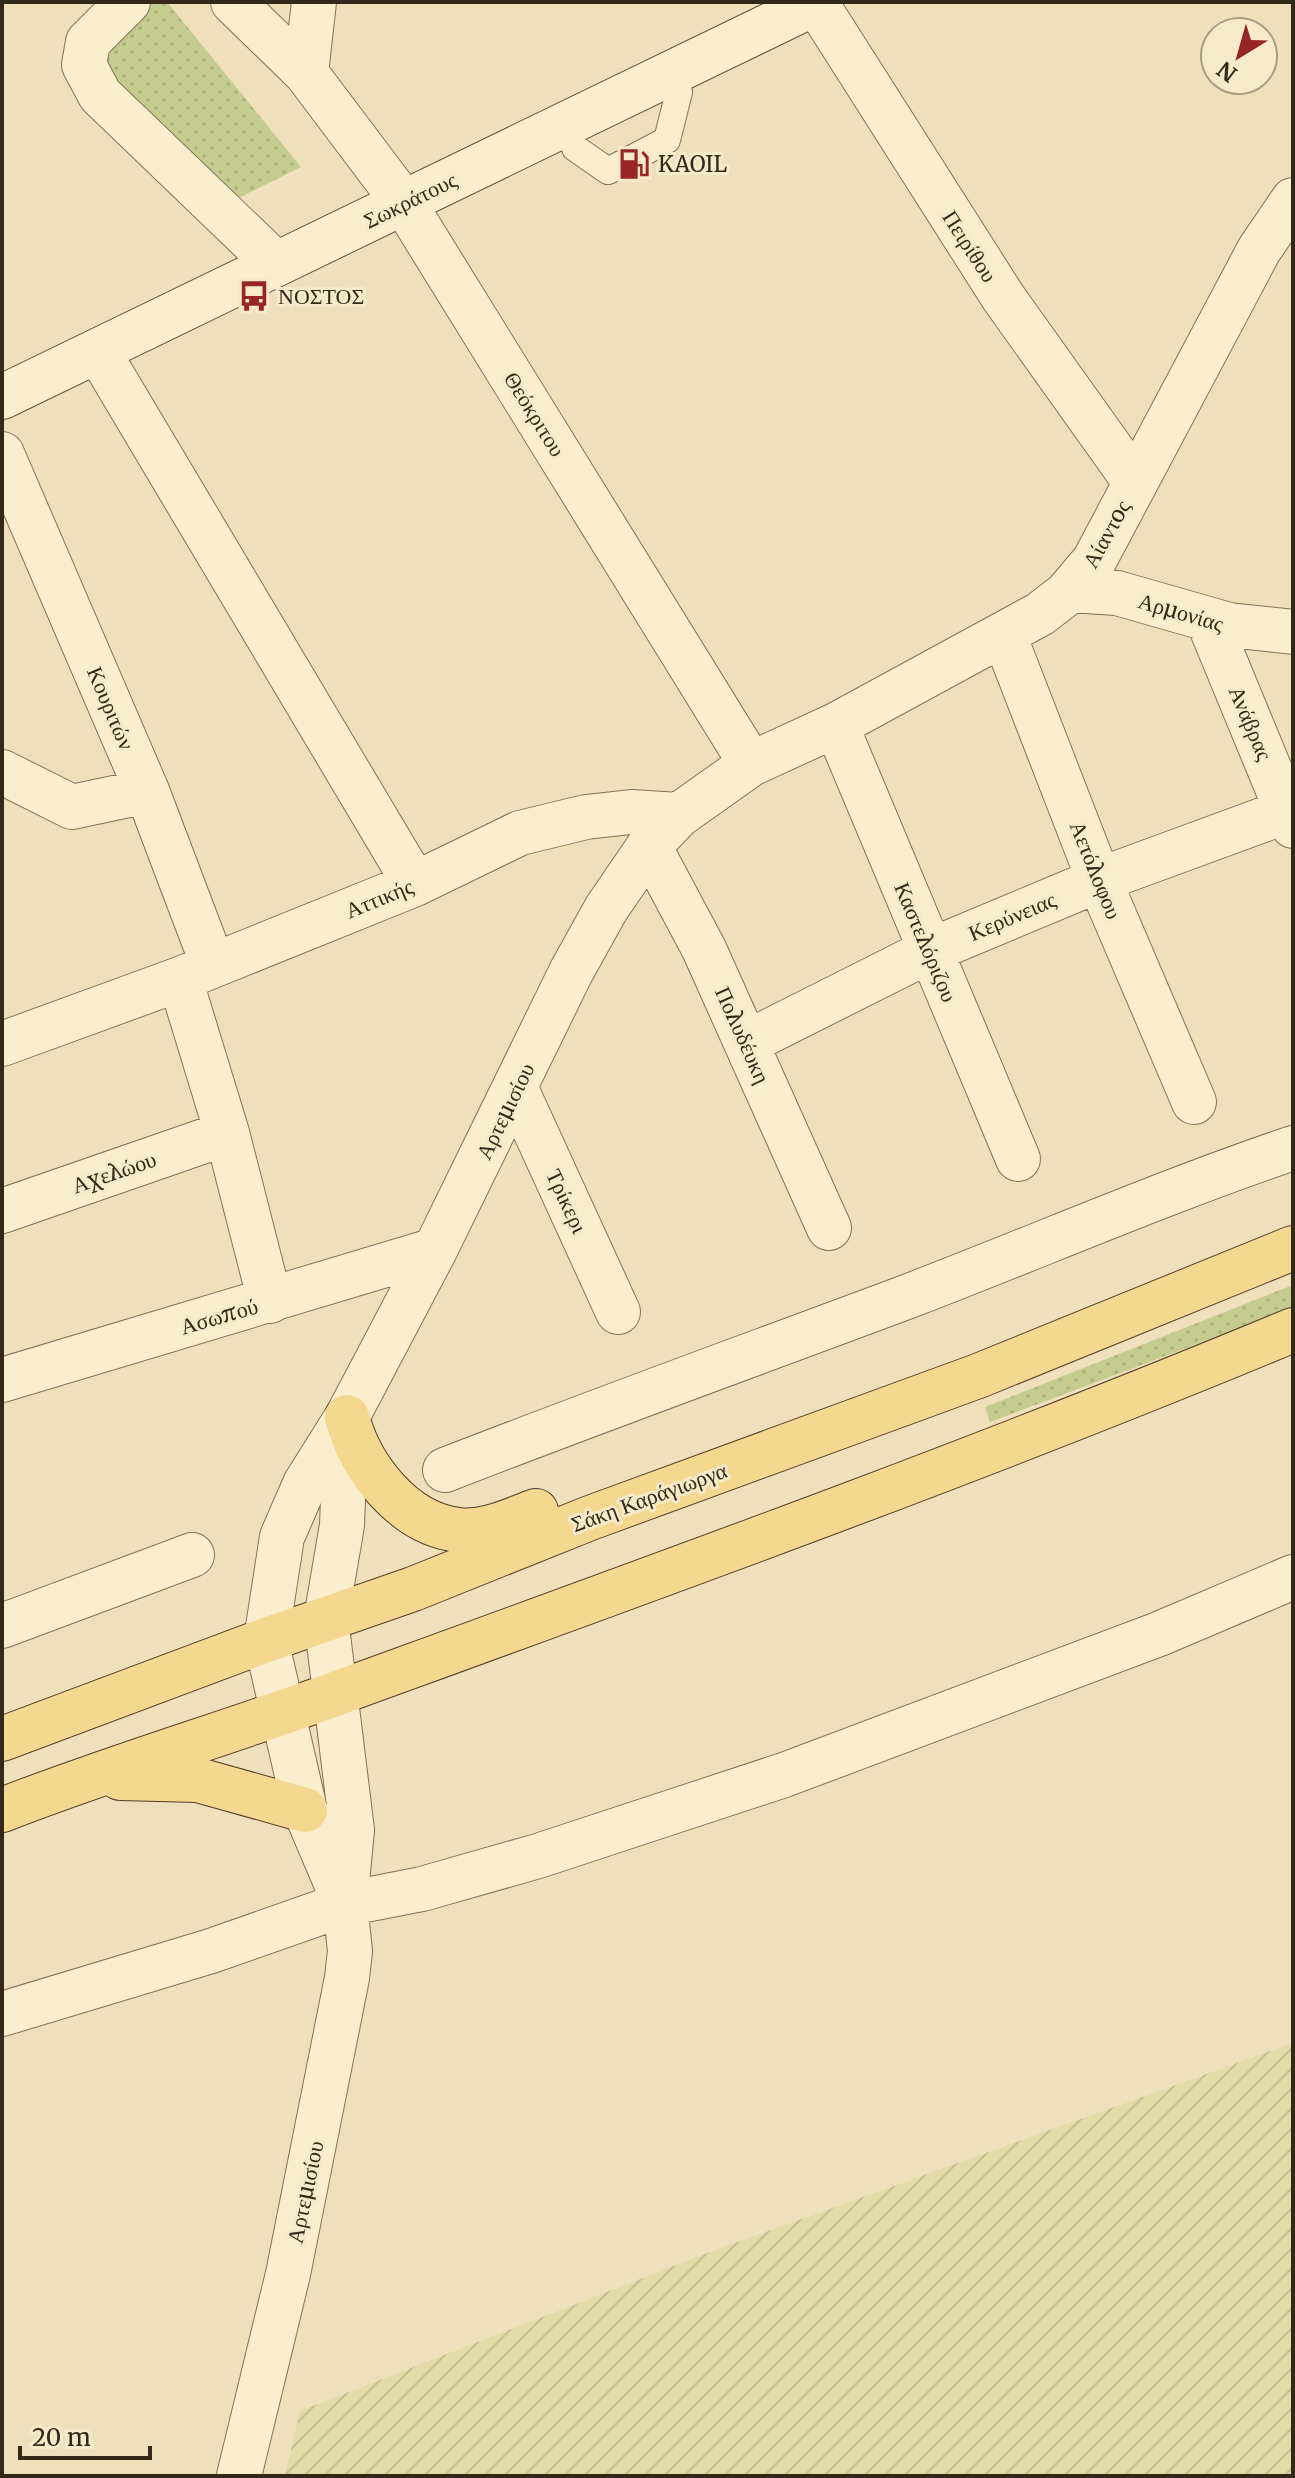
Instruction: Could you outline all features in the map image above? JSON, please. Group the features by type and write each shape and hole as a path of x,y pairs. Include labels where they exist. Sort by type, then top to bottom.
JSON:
{"main road":[{"name":"Σάκη Καράγιωργα","path":"2,1739 266,1640 413,1589 590,1518 978,1376 1293,1248"},
{"path":"2,1810 86,1777 336,1693 1010,1443 1293,1330"},
{"path":"347,1417 357,1451 381,1484 407,1507 443,1526 459,1530 486,1529 540,1510 590,1518"},
{"path":"86,1777 198,1780 305,1810"}],"street":[{"path":"128,2 88,42 84,65 100,95 276,264"},
{"name":"Θεόκριτου","path":"233,2 306,73 404,203 751,764"},
{"path":"306,73 314,2"},
{"name":"Σωκράτους","path":"2,397 99,353 404,203 769,13 817,3"},
{"name":"Πειρίθου","path":"817,3 1003,297 1135,482"},
{"name":"Αίαντoς","path":"751,764 836,725 1004,635 1070,590 1094,561 1259,250 1293,200"},
{"path":"99,353 415,884"},
{"name":"Κουριτών","path":"2,454 147,791 196,972 227,1133 270,1301"},
{"name":"Αρμονίας","path":"1070,590 1117,593 1208,620 1290,627"},
{"name":"Ανάβρας","path":"1208,620 1290,818"},
{"name":"Αετόλοφου","path":"1004,635 1099,880 1194,1102"},
{"name":"Καστελόριζου","path":"836,725 1018,1159"},
{"path":"679,815 751,764"},
{"path":"2,772 72,807 147,791"},
{"name":"Αττικής","path":"2,1044 196,972 415,884 520,833 586,817 631,812 679,815"},
{"name":"Αρτεμισίου","path":"239,2476 291,2260 350,1951 345,1904 305,1810 280,1713 266,1640 282,1537 305,1484 347,1417 435,1250 571,972 606,909 649,846 679,815"},
{"name":"Κερύνειας","path":"746,1043 929,951 1099,880 1290,818"},
{"name":"Πολυδέυκη","path":"649,846 674,886 829,1228"},
{"name":"Τρίκερι","path":"516,1089 618,1312"},
{"name":"Αχελώου","path":"2,1211 227,1133"},
{"path":"445,1470 641,1393 910,1295 1162,1195 1293,1148"},
{"name":"Ασωπού","path":"2,1380 435,1250"},
{"path":"345,1904 352,1830 326,1619 342,1525 347,1417"},
{"path":"2,1626 192,1555"},
{"path":"2,2014 211,1951 345,1904 422,1889 538,1856 784,1775 1159,1634 1293,1577"}],"lane":[{"path":"575,148 608,171 667,140 679,92"}],"shaded area":[{"path":"1293,2043 1293,2476 285,2476 300,2411 710,2252"}],"green space":[{"path":"148,2 167,2 301,167 232,201 106,75 107,41"},
{"path":"1293,1285 1293,1308 990,1422 985,1407"}],"place":[{"name":"KAOIL","path":"634,164"},
{"name":"ΝΟΣΤΟΣ","path":"254,296"}]}
